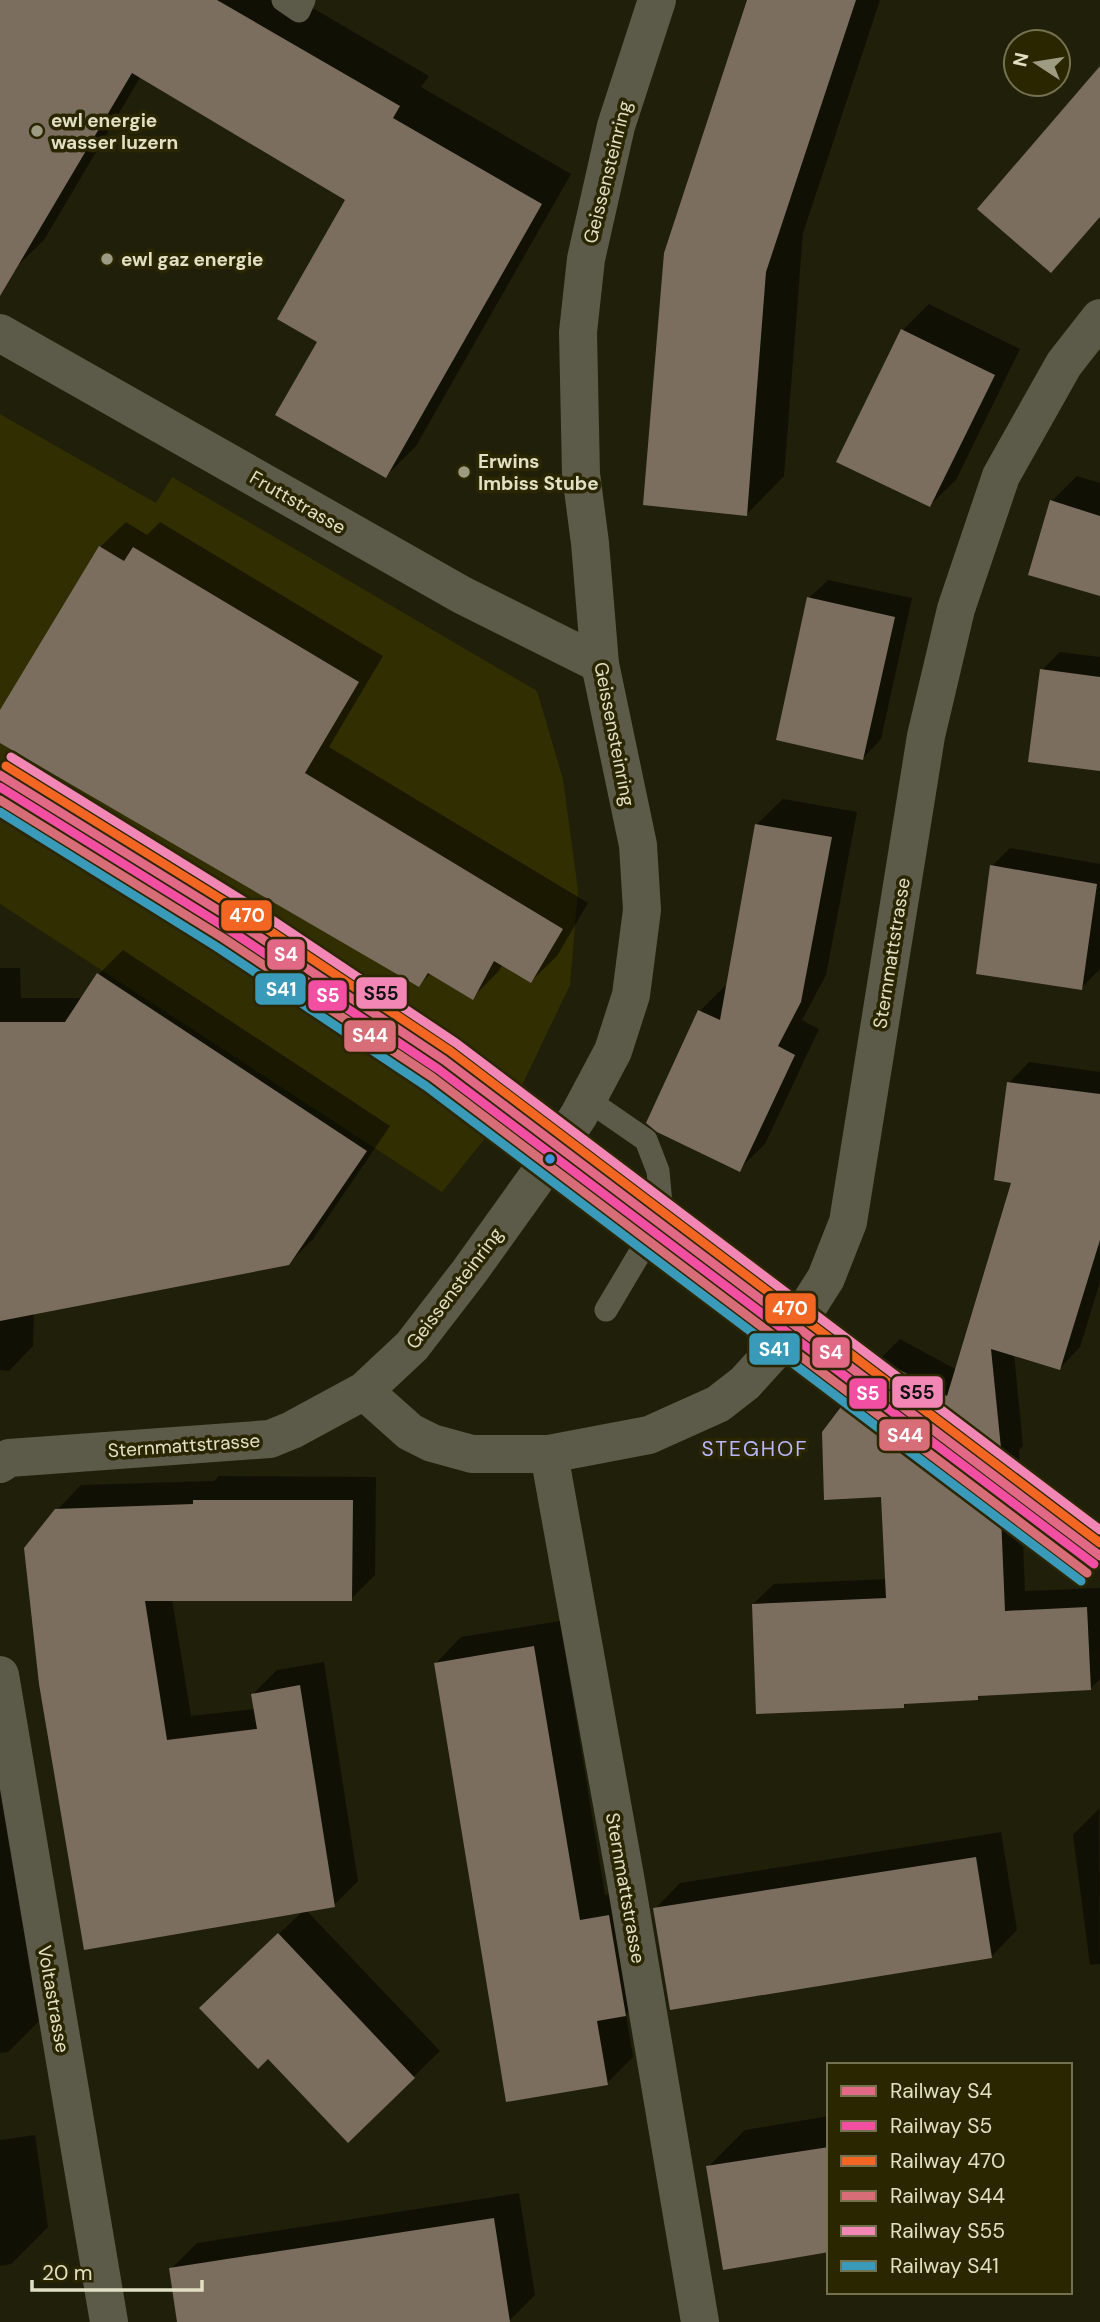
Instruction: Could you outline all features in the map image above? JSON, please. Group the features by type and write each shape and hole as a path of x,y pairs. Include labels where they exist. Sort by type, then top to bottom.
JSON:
{"street":[{"name":"Geissensteinring","path":"364,1391 412,1346 550,1159 588,1100 613,1051 631,995 642,910 638,845 600,664 590,542 581,474 578,332 586,259 616,126 657,0"},
{"name":"Sternmattstrasse","path":"0,1464 9,1458 270,1439 364,1391 410,1432 432,1443 472,1454 549,1454 649,1435 719,1404 745,1383 793,1330 826,1278 848,1222 926,736 956,609 1001,476 1065,364 1100,318"},
{"name":"Fruttstrasse","path":"0,333 462,595 600,664"},
{"name":"Sternmattstrasse","path":"549,1454 625,1876 700,2322"},
{"name":"Voltastrasse","path":"0,1675 109,2322"}],"lane":[{"path":"283,0 299,11 304,0"},
{"path":"588,1100 646,1140 658,1171 661,1204 653,1231 606,1310"}],"shaded area":[{"path":"0,414 156,503 172,477 537,691 563,779 578,890 570,985 514,1102 442,1192 0,904"}],"building":[{"path":"0,0 217,0 400,106 393,118 542,204 386,478 275,415 317,342 277,319 345,200 132,73 0,296"},
{"path":"747,0 856,0 766,272 747,516 643,505 664,253"},
{"path":"1100,66 1100,217 1051,273 977,209"},
{"path":"901,329 995,375 930,507 836,462"},
{"path":"1050,500 1100,516 1100,596 1028,575"},
{"path":"99,546 124,561 133,547 359,682 305,773 563,929 531,983 494,961 473,1000 428,973 419,987 0,743 0,710"},
{"path":"807,597 895,617 863,760 776,740"},
{"path":"1040,669 1100,677 1100,771 1028,762"},
{"path":"755,824 832,837 801,1002 778,1046 795,1055 740,1172 657,1132 646,1123 698,1010 720,1020"},
{"path":"990,865 1097,884 1082,990 976,974"},
{"path":"97,973 367,1151 289,1265 0,1321 0,1022 65,1022"},
{"path":"1007,1082 1100,1094 1100,1240 1060,1370 991,1349 1003,1468 999,1468 1005,1611 1087,1607 1091,1690 978,1696 978,1700 904,1704 904,1708 756,1714 752,1604 886,1598 881,1497 824,1500 822,1432 878,1358 947,1396 1011,1183 994,1180"},
{"path":"193,1500 353,1500 352,1601 145,1601 167,1740 257,1729 251,1694 300,1685 335,1907 84,1950 39,1684 24,1548 55,1509 193,1504"},
{"path":"534,1646 580,1920 609,1915 626,2016 597,2021 608,2085 506,2102 434,1663"},
{"path":"976,1857 992,1958 670,2010 653,1908"},
{"path":"278,1933 415,2078 348,2143 268,2059 258,2069 199,2008"},
{"path":"827,2147 827,2252 723,2270 706,2166"},
{"path":"494,2218 510,2322 177,2322 169,2268"}],"rail line":[{"name":"S55","path":"11,757 245,902 456,1043 1100,1530"},
{"name":"470","path":"6,766 240,911 450,1051 1100,1543"},
{"name":"S4","path":"0,775 234,920 444,1060 1100,1556"},
{"name":"S5","path":"0,787 228,929 438,1069 1094,1564"},
{"name":"S44","path":"0,800 223,938 432,1077 1087,1573"},
{"name":"S41","path":"0,812 217,947 426,1086 1081,1581"}],"place":[{"name":"ewl energie wasser luzern","path":"37,131"},
{"name":"ewl gaz energie","path":"107,259"},
{"name":"Erwins Imbiss Stube","path":"464,472"}],"district":[{"name":"STEGHOF","path":"755,1449"}]}
